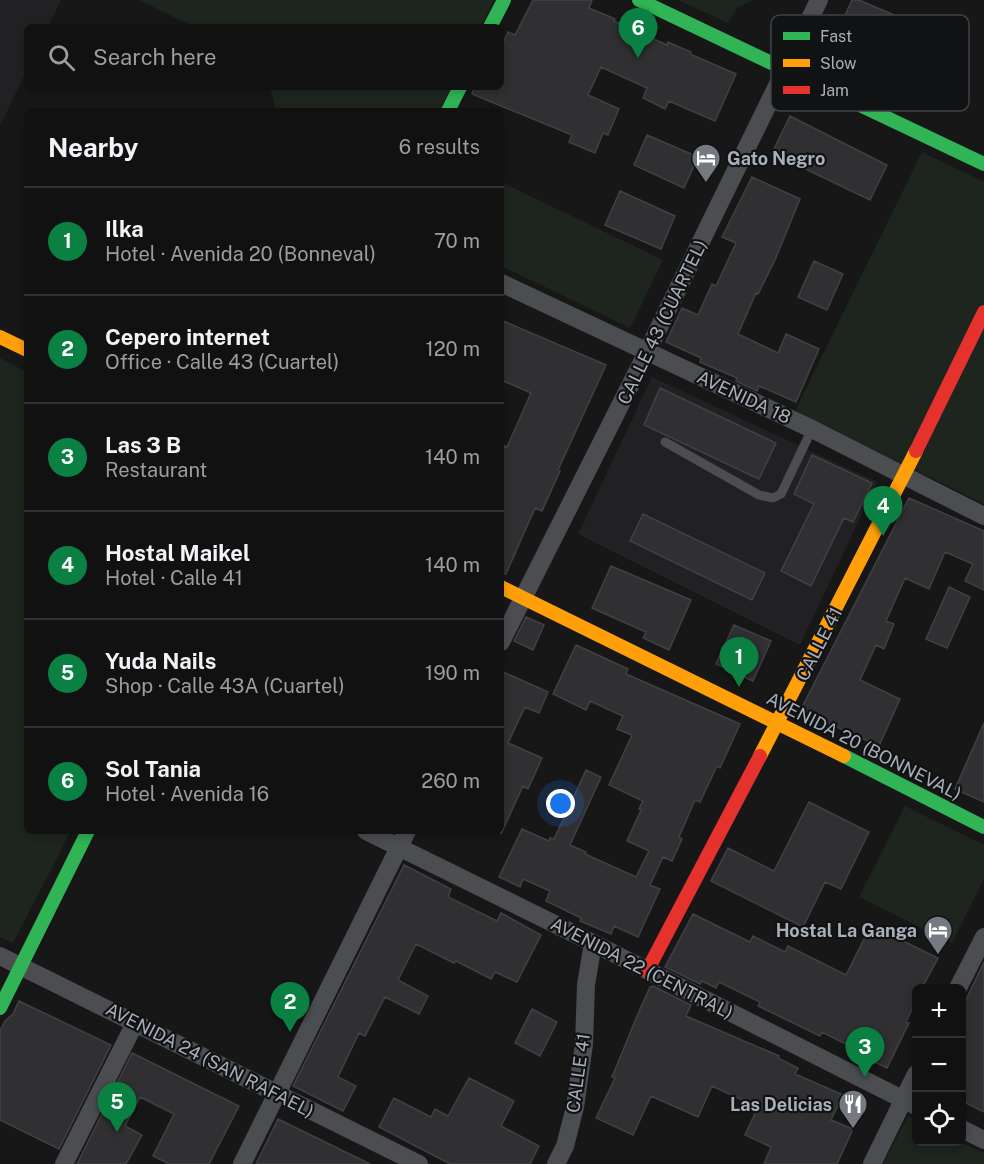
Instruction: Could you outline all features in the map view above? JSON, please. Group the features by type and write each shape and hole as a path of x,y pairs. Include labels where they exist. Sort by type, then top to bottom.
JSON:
{"street":[{"path":"492,24 504,0"},
{"path":"639,0 771,64"},
{"name":"CALLE 43 (CUARTEL)","path":"812,15 819,0"},
{"path":"450,108 458,90"},
{"name":"CALLE 43 (CUARTEL)","path":"504,636 647,352 771,97"},
{"path":"871,111 984,164"},
{"name":"AVENIDA 18","path":"504,284 812,429 984,516"},
{"name":"CALLE 41","path":"647,971 779,723 905,475 984,312"},
{"path":"0,337 24,349"},
{"name":"AVENIDA 20 (BONNEVAL)","path":"504,588 779,723 984,827"},
{"path":"0,1008 87,834"},
{"name":"AVENIDA 22 (CENTRAL)","path":"380,834 403,839 593,943 910,1103"},
{"path":"242,1164 403,839"},
{"path":"960,984 984,937"},
{"name":"CALLE 41","path":"556,1164 565,1146 575,1107 584,1044 586,985 593,943"},
{"name":"AVENIDA 24 (SAN RAFAEL)","path":"0,956 419,1164"},
{"path":"64,1164 135,1023"},
{"path":"872,1164 910,1103"},
{"path":"966,1131 984,1140"}],"lane":[{"path":"665,442 759,495 774,498 781,494 812,429"}],"shaded area":[{"path":"0,0 61,0 49,24 24,24 24,76 0,126"},
{"path":"139,0 494,0 482,24 189,24"},
{"path":"678,0 753,0 737,8 728,23"},
{"path":"271,90 450,90 442,108 275,108"},
{"path":"922,152 984,182 984,504 795,411"},
{"path":"504,183 663,260 630,328 504,267"},
{"path":"0,358 24,370 24,834 69,834 13,943 0,937"},
{"path":"652,377 877,482 800,645 578,534"},
{"path":"905,806 984,845 984,879 952,943 859,897"},
{"path":"908,1116 912,1118 912,1146 966,1145 984,1153 984,1164 883,1164"}],"building":[{"path":"533,0 592,0 589,8 615,19 614,21 667,45 668,42 736,74 715,121 669,101 665,109 643,98 647,88 601,67 588,95 619,109 608,135 603,133 595,153 569,142 572,135 472,94 473,90 504,90 504,41 508,32 515,35"},
{"path":"852,0 859,0 894,15 845,15"},
{"path":"790,116 887,165 870,200 772,153"},
{"path":"647,135 698,157 684,188 634,165"},
{"path":"752,177 800,199 775,260 758,294 756,293 738,334 778,353 786,334 819,349 796,402 759,386 757,391 736,381 737,378 700,362 701,358 666,342 682,308 698,315 712,284 716,286 736,243 722,237"},
{"path":"620,191 675,216 661,249 605,225"},
{"path":"814,261 843,274 827,310 798,297"},
{"path":"504,321 606,365 558,470 560,471 542,511 535,508 506,574 504,574 504,448 507,447 531,393 504,381"},
{"path":"660,388 776,443 759,479 644,425"},
{"path":"812,455 872,483 853,522 844,518 811,586 781,571 814,504 794,494"},
{"path":"909,498 984,531 984,590 965,581 973,564 945,552 929,589 905,578 886,621 894,624 884,649 876,645 860,680 900,699 879,746 819,719 818,721 799,713"},
{"path":"643,514 765,573 752,600 630,541"},
{"path":"611,566 691,600 669,650 643,638 646,632 592,608"},
{"path":"949,587 970,597 947,648 926,639"},
{"path":"526,617 544,625 533,650 514,641"},
{"path":"734,625 771,641 753,681 716,664"},
{"path":"576,645 628,669 626,674 740,724 720,768 717,766 700,802 695,800 679,837 682,839 672,861 663,857 650,885 660,889 638,937 614,926 611,934 580,921 581,918 546,901 550,891 523,879 520,887 499,877 522,829 549,841 550,838 554,839 586,770 601,777 570,845 636,877 649,851 627,841 643,801 609,785 632,735 617,729 623,716 590,701 586,710 553,694"},
{"path":"504,672 548,692 539,713 525,707 508,743 542,758 528,789 523,786 504,827"},
{"path":"984,723 984,802 955,789"},
{"path":"809,802 869,832 841,889 825,882 803,927 711,881 728,848 774,871"},
{"path":"404,865 451,889 448,897 497,921 501,913 541,935 517,982 495,972 491,979 416,944 398,980 428,996 419,1014 385,997 365,1036 359,1033 338,1077 356,1086 343,1111 293,1086"},
{"path":"693,914 750,942 753,936 785,952 788,946 846,975 871,925 938,958 924,984 912,984 912,1009 906,1022 909,1023 887,1068 863,1056 864,1053 822,1032 820,1036 758,1006 760,1002 719,982 716,988 702,981 700,984 665,967"},
{"path":"984,962 984,1112 966,1103 966,1000"},
{"path":"653,986 691,1005 686,1016 779,1056 778,1058 798,1068 795,1074 843,1095 831,1120 853,1129 837,1164 764,1164 771,1147 745,1135 758,1107 712,1086 698,1117 651,1096 633,1135 596,1118 615,1078 612,1077 640,1009 650,987"},
{"path":"19,1001 111,1045 59,1149 0,1120 0,1031 5,1021 13,1014"},
{"path":"532,1009 557,1022 540,1056 515,1043"},
{"path":"132,1053 239,1106 209,1164 169,1164 153,1156 174,1114 140,1097 125,1126 142,1135 126,1164 77,1164"},
{"path":"469,1078 514,1101 501,1126 539,1146 530,1164 450,1164 379,1127 394,1098 431,1117 435,1109 448,1116"},
{"path":"278,1119 370,1164 256,1164"}],"traffic: fast":[{"path":"492,24 504,0"},
{"path":"639,0 771,63"},
{"path":"450,108 458,90"},
{"path":"873,111 984,164"},
{"path":"844,756 984,827"},
{"path":"0,1008 87,834"}],"traffic: slow":[{"path":"0,337 24,349"},
{"path":"760,756 916,451"},
{"path":"504,588 844,756"}],"traffic: jam":[{"path":"916,451 984,312"},
{"path":"647,971 760,756"}],"place":[{"name":"Sol Tania","path":"638,58"},
{"name":"Gato Negro","path":"706,184"},
{"name":"Hostal Maikel","path":"883,536"},
{"name":"Ilka","path":"739,687"},
{"name":"Hostal La Ganga","path":"938,956"},
{"name":"Cepero internet","path":"290,1032"},
{"name":"Las 3 B","path":"865,1077"},
{"name":"Las Delicias","path":"853,1130"},
{"name":"Yuda Nails","path":"117,1132"}]}
